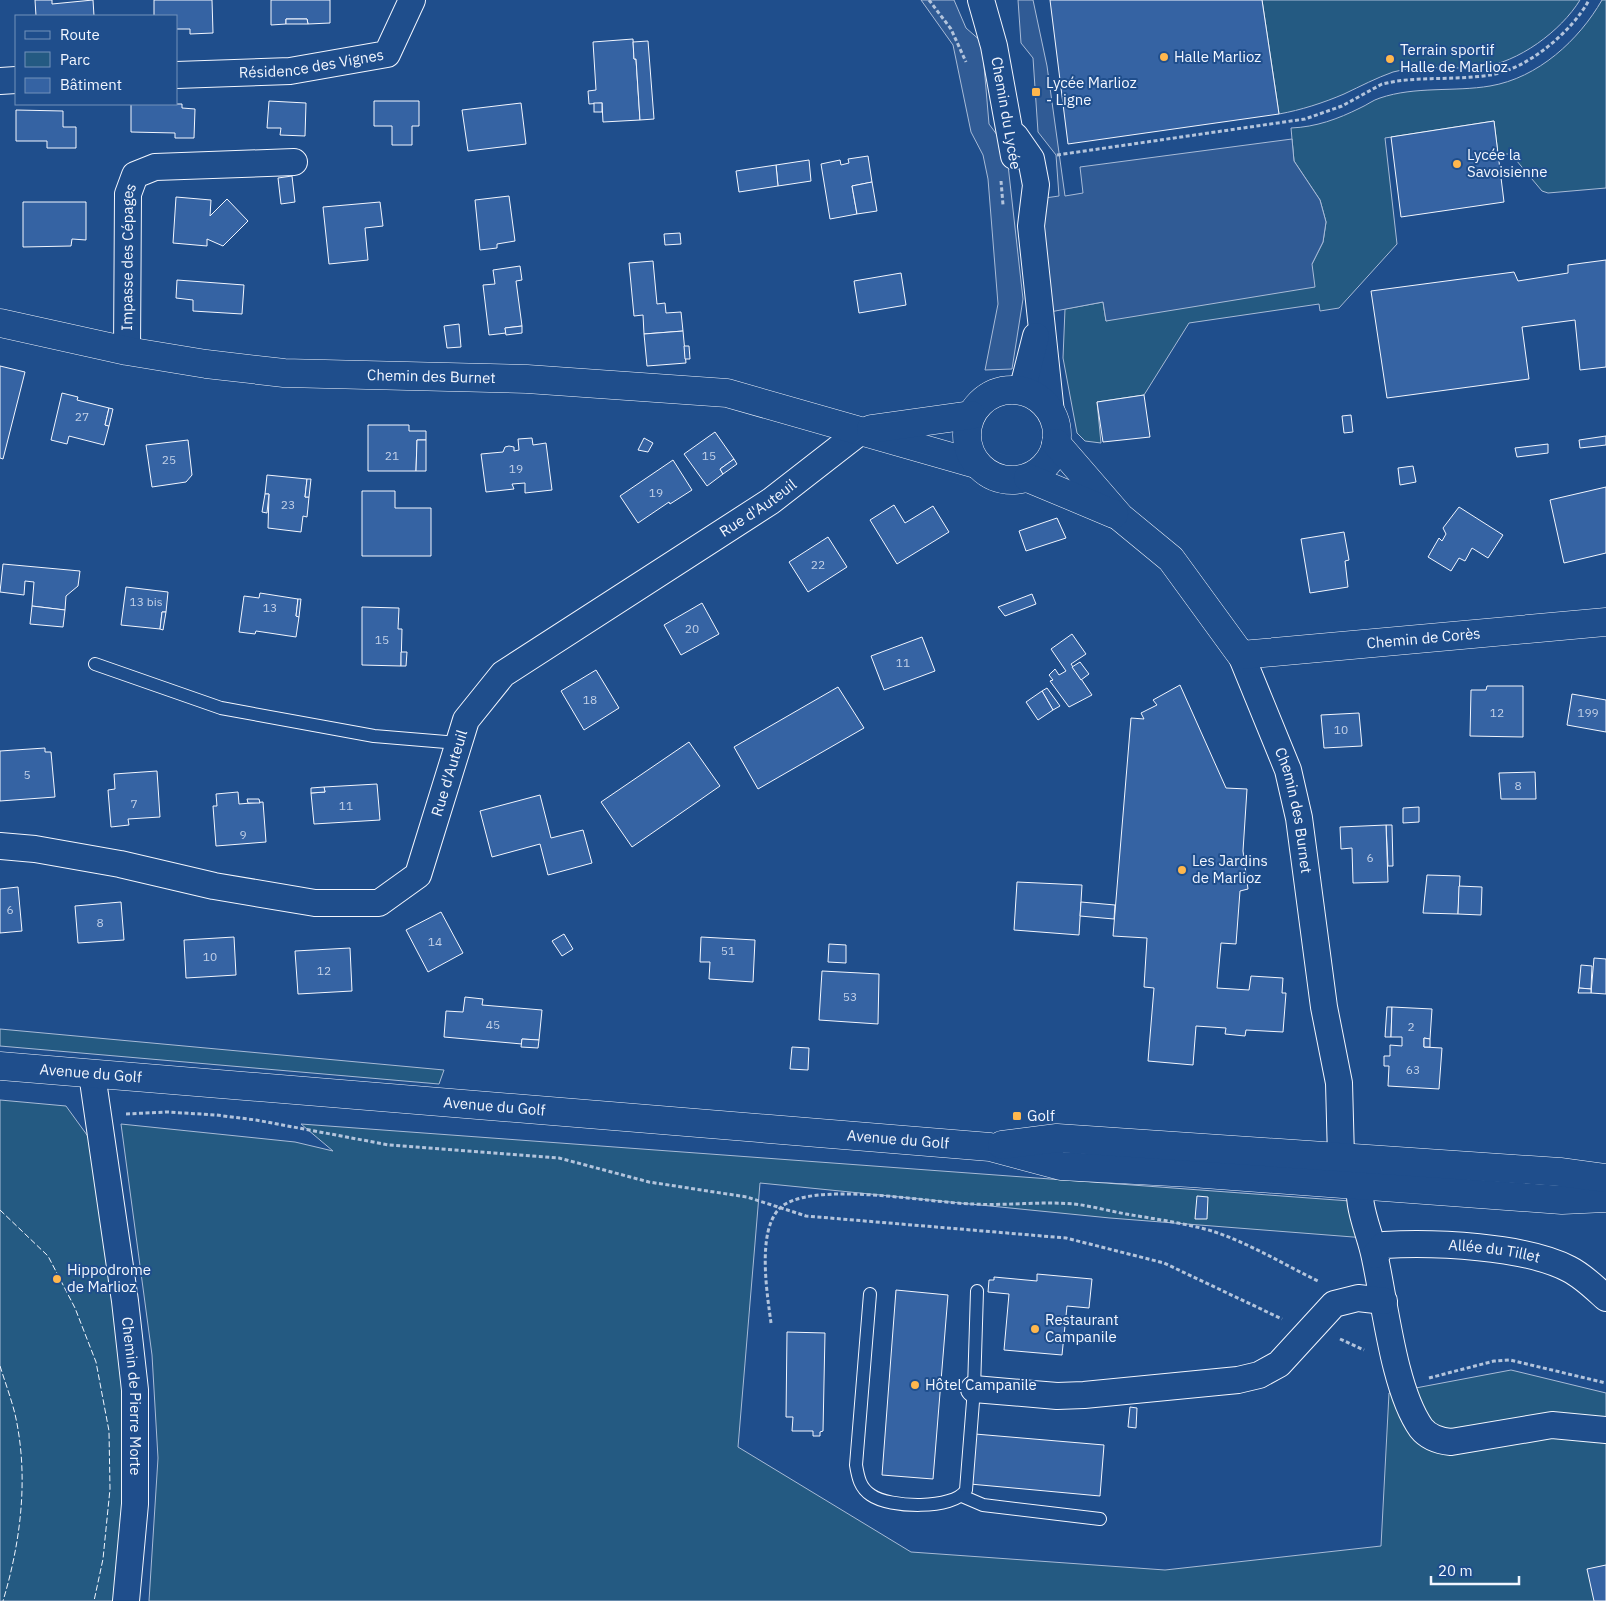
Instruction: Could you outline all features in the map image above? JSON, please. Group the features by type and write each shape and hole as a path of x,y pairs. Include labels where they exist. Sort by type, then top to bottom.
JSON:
{"main road":[{"name":"Chemin des Burnet","path":"0,323 127,351 206,364 284,373 527,379 727,393 976,464"},
{"path":"1000,391 1022,391 1044,403 1051,413 1056,428 1056,443 1047,464 1038,472 1028,478 1014,481 1000,479 987,473 976,464 966,440 967,428 971,415 988,396 1000,391"},
{"name":"Chemin des Burnet","path":"861,431 971,415"},
{"name":"Chemin des Burnet","path":"1056,443 1120,517 1171,559 1241,655"},
{"name":"Chemin des Burnet","path":"1028,478 1120,517"},
{"name":"Chemin de Corès","path":"1241,655 1606,622"},
{"name":"Avenue du Golf","path":"0,1066 990,1147"},
{"path":"990,1147 1057,1138 1341,1156 1560,1172 1606,1178"},
{"path":"990,1147 1061,1166 1191,1173 1562,1200 1606,1198"}],"street":[{"name":"Résidence des Vignes","path":"178,75 290,71 387,54 412,0"},
{"name":"Chemin du Lycée","path":"981,0 994,46 1005,112 1013,138 1024,212 1032,218 1051,413"},
{"path":"0,81 15,80"},
{"name":"Impasse des Cépages","path":"127,351 128,194 135,175 155,167 294,162"},
{"name":"Chemin du Lycée","path":"1022,391 1034,348 1040,310"},
{"path":"814,468 829,422"},
{"name":"Rue d'Auteuil","path":"0,846 35,849 120,864 214,886 315,903 378,903 418,875 466,720 503,674 771,501 861,431"},
{"name":"Chemin des Burnet","path":"1241,655 1288,770 1300,818 1324,1007 1339,1083 1341,1156"},
{"name":"Chemin de Pierre Morte","path":"92,1074 132,1347 135,1390 135,1504 126,1601"},
{"path":"1404,1161 1379,1165 1362,1176 1359,1186 1361,1205 1375,1256 1398,1367 1405,1394 1422,1429 1441,1441 1465,1441 1552,1425 1606,1430"},
{"name":"Allée du Tillet","path":"1375,1256 1384,1245 1410,1244 1477,1248 1540,1258 1571,1270 1606,1298"},
{"path":"974,1389 1057,1396 1238,1380 1271,1370 1290,1353 1334,1304 1358,1298 1384,1301"}],"lane":[{"path":"95,664 221,708 374,736 458,743"},
{"path":"870,1294 856,1465 859,1482 871,1496 897,1502 945,1504 962,1496 966,1490 974,1389 976,1291"},
{"path":"962,1496 983,1505 1100,1519"}],"path":[{"path":"929,0 951,29 969,72"},
{"path":"1056,155 1306,119 1342,106 1382,84 1397,81 1492,75 1519,65 1553,42 1576,18 1589,0"},
{"path":"1001,178 1003,207"},
{"path":"99,1119 139,1113 216,1115 256,1120 389,1145 559,1158 649,1182 747,1197 779,1209 806,1216 1036,1235 1087,1242 1164,1263 1262,1311 1336,1338 1377,1357 1390,1366 1398,1367 1413,1378 1424,1379 1462,1372 1494,1361 1510,1360 1606,1382"},
{"path":"771,1323 766,1267 767,1231 773,1216 779,1209 794,1200 813,1195 868,1195 970,1204 1073,1204 1098,1207 1212,1231 1240,1242 1358,1298"}],"green space":[{"name":"Terrain sportif Halle de Marlioz","path":"1262,0 1580,0 1572,12 1550,34 1524,52 1509,59 1481,67 1415,68 1393,72 1328,100 1279,114"},
{"path":"1602,0 1606,0 1606,188 1548,193 1542,191 1511,154 1498,154 1494,121 1385,138 1397,244 1339,308 1320,311 1319,304 1189,323 1144,395 1097,402 1101,443 1085,441 1077,433 1063,358 1065,309 1103,302 1106,321 1312,264 1323,242 1326,222 1320,200 1294,161 1291,128 1327,122 1377,99 1393,94 1477,88 1508,82 1540,66 1569,43 1593,15"},
{"path":"0,1029 444,1070 439,1084 0,1046"},
{"name":"Hippodrome de Marlioz","path":"0,1100 66,1106 87,1135 98,1157 130,1400 121,1601 0,1601"},
{"path":"121,1124 295,1142 333,1151 301,1124 1350,1201 1366,1238 1110,1218 760,1183 738,1447 911,1552 1165,1570 1381,1546 1389,1393 1511,1370 1606,1393 1606,1601 149,1601 158,1458 152,1355"}],"shaded area":[{"path":"921,0 954,0 966,28 982,42 989,124 1006,147 1023,299 1012,369 985,370 998,304 988,179 983,155 971,132 953,45"},
{"path":"1018,0 1033,0 1047,66 1065,196 1083,193 1080,167 1292,139 1294,161 1320,200 1326,222 1323,242 1312,264 1315,287 1106,321 1103,302 1050,312 1038,199 1059,196 1056,155 1038,132 1033,58 1021,43"}],"building":[{"path":"35,0 52,0 52,4 93,0 94,15 36,15"},
{"path":"154,0 212,0 213,33 190,34 190,29 178,29 178,15 154,15"},
{"path":"271,0 330,0 330,23 308,24 307,19 286,19 286,24 271,25"},
{"name":"Halle Marlioz","path":"1050,0 1262,0 1279,114 1068,144"},
{"path":"286,19 307,19 308,24 286,24"},
{"path":"633,39 640,120 603,122 602,103 589,104 588,91 596,90 593,42"},
{"path":"648,41 654,119 640,120 633,42"},
{"path":"269,101 306,103 305,136 280,135 281,128 267,128"},
{"path":"374,101 419,101 419,126 412,126 412,145 392,145 392,126 374,126"},
{"path":"521,103 526,144 468,151 462,110"},
{"path":"594,103 602,103 602,112 594,112"},
{"path":"182,104 182,108 195,109 194,138 175,138 175,133 131,132 131,105"},
{"path":"16,110 63,111 63,127 76,127 76,148 47,148 47,141 16,141"},
{"path":"1494,121 1504,202 1401,217 1391,137"},
{"path":"868,156 872,182 852,186 857,214 830,219 821,164 840,160 841,165 849,163 848,159"},
{"path":"809,160 811,181 778,186 776,165"},
{"path":"776,165 778,186 739,192 736,171"},
{"path":"292,176 295,202 281,204 278,178"},
{"path":"872,182 877,211 857,214 852,186"},
{"path":"509,196 515,241 497,244 497,248 480,250 475,200"},
{"path":"176,197 211,200 210,216 227,199 248,221 223,246 207,239 207,246 173,243"},
{"path":"23,202 86,202 86,240 72,239 71,246 23,247"},
{"path":"380,202 383,226 365,228 368,260 329,264 323,207"},
{"path":"680,233 681,244 665,245 664,234"},
{"path":"1606,260 1606,367 1580,370 1575,320 1522,327 1529,379 1387,398 1371,291 1514,272 1518,281 1568,273 1568,265"},
{"path":"653,261 657,304 665,303 666,313 681,312 683,331 644,334 643,315 634,316 629,263"},
{"path":"520,266 522,280 516,281 522,326 505,328 506,333 489,335 483,285 495,284 493,270"},
{"path":"901,273 906,305 859,313 854,281"},
{"path":"177,280 244,285 242,314 193,311 193,300 176,298"},
{"path":"459,324 461,347 447,348 444,326"},
{"path":"522,326 522,333 506,335 505,328"},
{"path":"683,331 686,363 647,366 644,334"},
{"path":"684,346 689,346 690,359 685,359"},
{"path":"0,366 25,372 3,459 0,458"},
{"path":"62,393 78,397 77,400 109,408 105,425 109,426 104,445 69,436 67,444 51,440"},
{"path":"1144,395 1150,437 1103,442 1097,402"},
{"path":"109,408 113,409 109,426 105,425"},
{"path":"1351,415 1353,432 1344,433 1342,416"},
{"path":"368,425 409,425 409,431 426,431 426,440 417,440 416,471 368,471"},
{"path":"715,432 734,459 720,469 723,474 707,486 684,454"},
{"path":"1606,436 1606,445 1580,448 1579,440"},
{"path":"532,438 533,445 546,443 552,490 525,493 525,483 512,484 514,489 486,492 481,454 503,452 505,447 509,446 514,447 514,451 519,450 518,439"},
{"path":"644,438 653,443 648,452 638,450"},
{"path":"188,440 192,475 186,482 152,487 146,445"},
{"path":"417,440 426,440 426,471 416,471"},
{"path":"1548,444 1548,453 1517,457 1515,448"},
{"path":"734,459 737,464 723,474 720,469"},
{"path":"673,460 692,490 670,504 669,502 638,523 620,496"},
{"path":"1413,466 1416,482 1400,485 1398,468"},
{"path":"267,475 307,479 305,497 309,497 307,517 303,516 301,532 268,528 269,494 265,494"},
{"path":"307,479 311,479 309,497 305,497"},
{"path":"1606,487 1606,553 1564,563 1550,500"},
{"path":"362,491 395,491 395,508 431,508 431,556 362,556"},
{"path":"265,494 269,494 267,513 262,512"},
{"path":"894,505 905,523 933,506 949,532 897,564 870,520"},
{"path":"1459,507 1503,535 1488,558 1472,548 1465,561 1459,558 1451,571 1428,557 1439,538 1442,541 1446,534 1443,528"},
{"path":"1057,518 1066,538 1026,551 1019,531"},
{"path":"1344,532 1349,560 1345,561 1348,587 1310,593 1301,539"},
{"path":"828,537 847,567 808,592 789,562"},
{"path":"3,564 80,571 78,586 66,596 65,610 32,606 34,582 25,581 24,595 0,592"},
{"path":"126,587 168,592 166,612 162,612 160,629 121,625"},
{"path":"260,593 298,599 296,616 299,617 296,637 256,631 255,634 239,632 244,596 259,598"},
{"path":"1032,594 1036,604 1005,616 998,607"},
{"path":"298,599 301,599 299,617 296,616"},
{"path":"702,603 719,634 681,655 664,625"},
{"path":"32,606 65,610 63,627 30,624"},
{"path":"362,607 399,608 398,629 402,629 401,666 362,665"},
{"path":"162,612 166,612 163,630 160,629"},
{"path":"1072,634 1086,654 1071,664 1092,695 1069,707 1050,681 1053,680 1049,675 1055,669 1059,675 1066,671 1051,649"},
{"path":"922,637 935,671 884,690 871,656"},
{"path":"401,652 407,652 406,666 401,666"},
{"path":"1080,662 1089,674 1081,680 1072,667"},
{"path":"596,670 619,708 584,730 561,691"},
{"name":"Les Jardins de Marlioz","path":"1180,685 1226,788 1247,789 1243,851 1248,889 1240,891 1236,944 1221,943 1217,988 1249,990 1251,976 1283,978 1282,993 1286,993 1283,1032 1246,1030 1245,1036 1225,1034 1226,1028 1196,1026 1193,1065 1148,1061 1154,988 1144,987 1147,938 1113,936 1131,718 1144,719 1141,713 1157,705 1153,700"},
{"path":"1487,686 1523,686 1523,737 1470,736 1471,690 1486,690"},
{"path":"838,687 864,728 758,789 734,747"},
{"path":"1047,688 1060,706 1053,710 1042,691"},
{"path":"1042,691 1053,710 1038,720 1026,702"},
{"path":"1572,694 1606,700 1606,732 1567,725"},
{"path":"1359,713 1362,746 1324,748 1321,715"},
{"path":"689,742 720,786 632,847 601,802"},
{"path":"45,748 45,752 51,752 55,797 0,801 0,751"},
{"path":"157,771 160,817 128,819 129,825 111,827 108,790 115,789 114,774"},
{"path":"1535,772 1536,799 1501,799 1499,773"},
{"path":"377,784 380,820 314,824 311,793 325,792 324,787"},
{"path":"324,787 325,792 311,793 311,788"},
{"path":"238,792 239,804 263,802 266,842 216,846 213,806 217,806 216,794"},
{"path":"540,795 551,838 583,830 592,863 548,875 540,844 492,857 480,811"},
{"path":"247,799 259,799 260,803 248,803"},
{"path":"1419,807 1419,822 1403,823 1403,808"},
{"path":"1386,825 1392,825 1393,866 1388,866"},
{"path":"1386,825 1388,882 1353,883 1352,848 1341,849 1340,827"},
{"path":"1427,875 1460,876 1458,914 1423,913"},
{"path":"1017,882 1082,885 1079,935 1014,930"},
{"path":"1459,886 1482,887 1481,915 1458,914"},
{"path":"18,887 22,931 0,933 0,889"},
{"path":"121,902 124,940 78,943 75,906"},
{"path":"1081,902 1115,905 1114,919 1080,916"},
{"path":"441,912 463,953 428,972 406,930"},
{"path":"564,934 573,949 562,956 552,941"},
{"path":"234,937 236,975 186,978 184,940"},
{"path":"701,937 755,940 753,982 709,979 710,962 700,962"},
{"path":"829,944 846,945 846,963 828,962"},
{"path":"350,948 352,991 298,994 295,951"},
{"path":"1594,958 1606,959 1606,994 1591,993"},
{"path":"1581,965 1592,966 1591,989 1579,988"},
{"path":"822,971 879,974 878,1024 819,1020"},
{"path":"1579,988 1591,989 1591,993 1578,993"},
{"path":"465,997 483,999 482,1005 542,1010 539,1040 522,1039 522,1044 444,1037 446,1011 463,1012"},
{"path":"1387,1007 1392,1007 1391,1037 1385,1037"},
{"path":"1392,1007 1432,1009 1430,1039 1424,1038 1424,1047 1442,1048 1439,1089 1388,1086 1389,1066 1384,1066 1384,1056 1390,1056 1390,1045 1402,1046 1402,1037 1391,1037"},
{"path":"1424,1038 1430,1039 1430,1047 1424,1047"},
{"path":"522,1039 539,1040 538,1048 521,1047"},
{"path":"792,1047 809,1048 808,1070 790,1069"},
{"path":"1197,1196 1208,1197 1207,1219 1195,1219"},
{"name":"Restaurant Campanile","path":"1037,1274 1092,1279 1089,1308 1067,1306 1062,1355 1004,1350 1009,1294 988,1292 989,1280 994,1280 994,1277 1037,1281"},
{"name":"Hôtel Campanile","path":"896,1290 948,1295 933,1479 882,1475"},
{"path":"787,1332 825,1333 823,1431 820,1432 820,1436 813,1436 813,1431 792,1431 793,1417 786,1417"},
{"path":"1130,1407 1137,1408 1136,1428 1128,1427"},
{"path":"975,1434 1104,1445 1100,1496 970,1484"},
{"path":"1606,1565 1606,1601 1594,1601 1587,1569"}],"fence":[{"path":"0,1210 48,1256 75,1308 96,1362 109,1431 110,1489 103,1559 94,1601"},
{"path":"0,1366 15,1414 22,1461 21,1508 18,1532 3,1601"}],"place":[{"name":"Halle Marlioz","path":"1164,57"},
{"name":"Terrain sportif Halle de Marlioz","path":"1390,59"},
{"name":"Lycée Marlioz - Ligne","path":"1036,92"},
{"name":"Lycée la Savoisienne","path":"1457,164"},
{"name":"Les Jardins de Marlioz","path":"1182,870"},
{"name":"Golf","path":"1017,1116"},
{"name":"Hippodrome de Marlioz","path":"57,1279"},
{"name":"Restaurant Campanile","path":"1035,1329"},
{"name":"Hôtel Campanile","path":"915,1385"}]}
